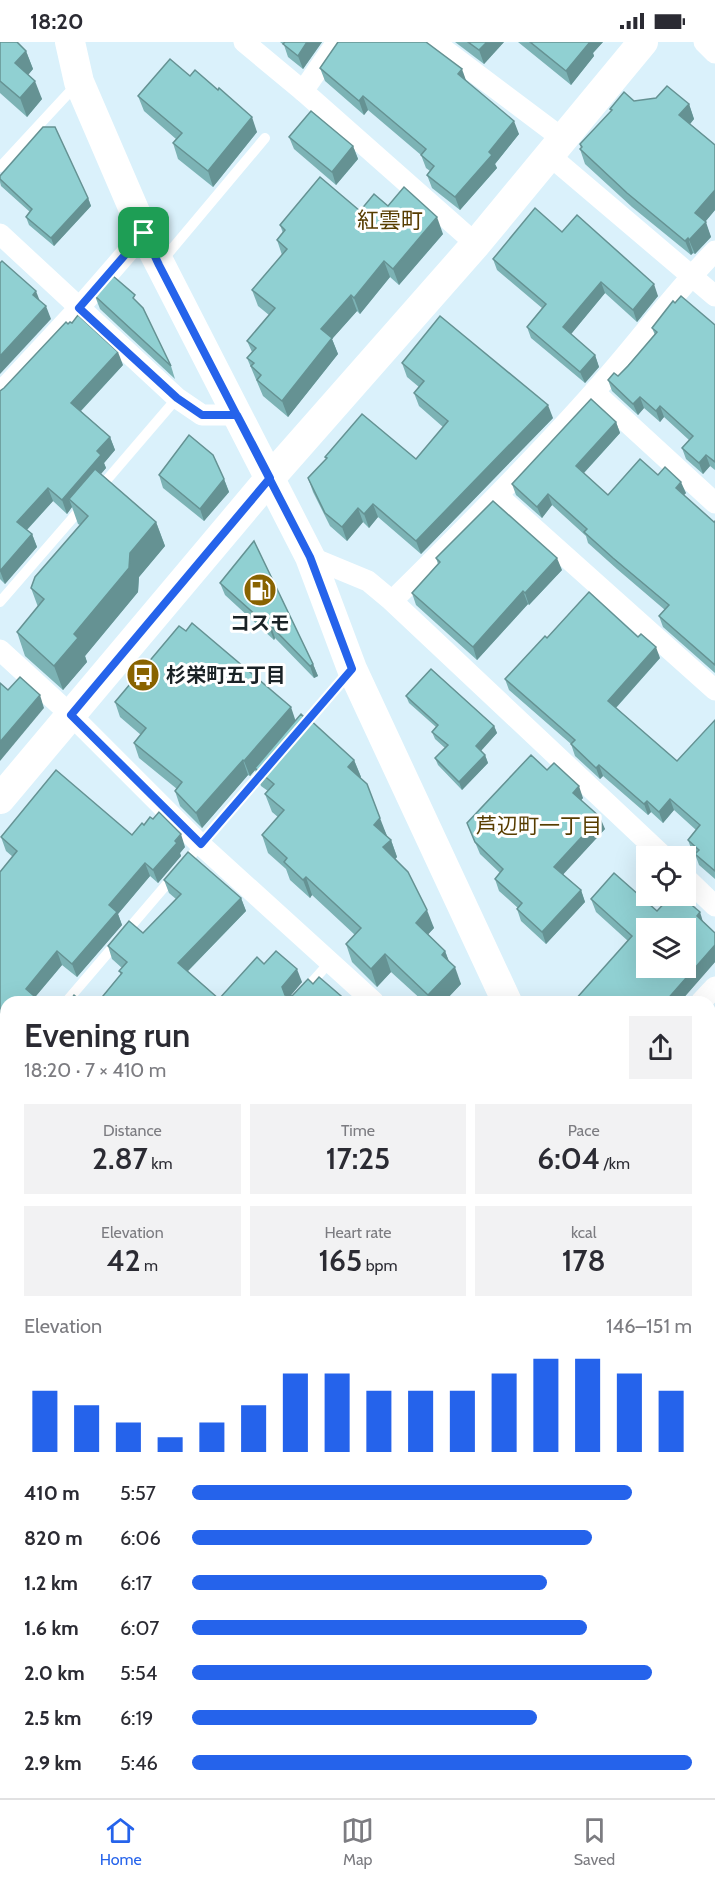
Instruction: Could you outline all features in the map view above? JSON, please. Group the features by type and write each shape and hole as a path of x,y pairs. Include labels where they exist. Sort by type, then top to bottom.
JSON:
{"street":[{"path":"70,42 79,82 144,233 310,557 352,669 504,996"},
{"path":"244,42 476,244"},
{"path":"303,91 337,42"},
{"path":"434,42 556,147 715,296"},
{"path":"0,799 270,478 476,244 644,42"},
{"path":"704,42 715,53"},
{"path":"0,393 79,308 144,233"},
{"path":"0,234 177,398 202,415 237,415"},
{"path":"392,601 498,496 594,392 692,275 715,251"},
{"path":"594,392 715,503"},
{"path":"498,496 715,690"},
{"path":"310,557 368,581 392,601 652,846"},
{"path":"0,650 71,715 201,844 367,996"},
{"path":"696,888 715,906"}],"lane":[{"path":"0,167 79,82"},
{"path":"159,265 265,138"},
{"path":"0,602 177,398"},
{"path":"291,739 352,669"},
{"path":"71,996 276,757"},
{"path":"299,996 330,962"}],"building":[{"path":"0,42 17,42 26,51 15,63 35,81 20,98 0,81"},
{"path":"285,42 307,42 298,56 283,44"},
{"path":"338,42 426,42 462,69 458,74 514,121 489,152 492,155 455,197 427,175 434,166 421,155 426,149 363,96 359,101 320,68"},
{"path":"468,42 487,42 479,50"},
{"path":"530,42 590,42 566,71"},
{"path":"170,59 190,76 195,70 252,117 208,171 173,143 182,133 138,96"},
{"path":"667,86 689,104 679,115 715,145 715,190 695,213 706,222 689,240 688,238 685,241 627,193 580,149 582,147 580,144 612,110 610,109 624,92 634,101 656,98"},
{"path":"311,111 353,146 332,172 289,137"},
{"path":"43,127 55,127 88,198 51,238 26,217 32,209 0,179 0,176"},
{"path":"320,177 360,211 374,194 388,206 404,187 437,217 393,269 384,261 354,298 351,295 321,329 332,338 282,401 257,380 261,375 251,366 254,363 247,358 256,348 247,341 275,308 252,290 287,249 277,240 285,230 280,225"},
{"path":"535,208 562,232 577,215 654,284 633,310 601,282 563,327 595,355 580,372 527,327 546,304 493,259"},
{"path":"2,261 36,291 33,295 46,306 0,356 0,263"},
{"path":"113,276 135,295 133,298 143,308 171,366 95,296"},
{"path":"681,296 715,325 715,462 706,455 699,463 682,448 693,436 660,406 656,411 640,397 633,404 608,380 614,373 618,376 628,366 657,332 652,328 673,301 675,303"},
{"path":"78,315 118,352 71,403 110,437 97,451 101,455 62,500 48,488 17,522 32,534 0,571 0,391 66,322 72,323"},
{"path":"440,316 548,405 416,541 373,504 364,514 358,508 342,527 325,513 308,478 362,414 416,459 448,421 414,393 424,381 402,363"},
{"path":"591,399 616,422 576,466 608,495 640,459 658,475 665,467 681,482 676,488 715,521 715,665 659,616 669,605 584,532 587,529 548,494 537,507 512,484"},
{"path":"189,435 213,455 224,479 200,509 159,475"},
{"path":"95,469 156,522 130,553 129,568 74,634 78,638 54,666 17,632 44,599 31,588 35,577 88,516 69,499"},
{"path":"493,501 557,558 525,593 523,591 473,647 412,593 440,562 436,558"},
{"path":"254,541 313,664 310,666 271,626 269,627 220,583"},
{"path":"589,592 638,637 641,634 656,647 608,701 677,761 715,720 715,871 696,855 699,850 688,840 700,825 670,799 659,812 647,801 644,804 599,765 596,768 571,744 575,740 505,679 545,636 547,638"},
{"path":"192,623 291,707 196,813 175,791 182,782 134,743 146,728 115,702 179,626 186,631"},
{"path":"431,669 494,726 476,746 485,755 459,782 435,758 448,745 432,732 438,725 406,696"},
{"path":"20,677 40,695 0,742 0,683 8,690"},
{"path":"301,714 354,760 348,767 367,784 380,818 374,825 391,840 383,847 408,872 427,910 416,923 445,951 442,955 455,967 428,995 385,954 371,969 346,944 361,928 306,877 303,880 284,862 287,858 262,835 284,810 265,794 274,784 255,768"},
{"path":"531,755 547,770 554,763 579,786 573,793 600,817 554,867 581,890 542,932 517,909 522,903 495,879 503,869 475,842 467,823"},
{"path":"56,770 132,835 142,823 144,825 150,817 153,819 159,812 181,834 175,841 177,843 153,870 145,863 109,905 117,912 72,964 57,951 26,989 34,996 0,996 0,872 17,851 1,837"},
{"path":"188,852 241,898 178,963 216,996 103,996 122,973 119,971 127,962 108,946 129,921 143,933 181,894 164,880"},
{"path":"614,873 636,892 636,906 651,906 657,911 662,906 693,906 700,912 697,916 715,933 715,945 696,967 696,918 636,918 636,978 686,978 670,996 579,996 632,936 591,899"},
{"path":"276,951 297,969 282,987 285,995 292,996 222,996 257,957 264,964"},
{"path":"319,977 341,996 292,996 308,979 313,984"}],"place":[{"name":"コスモ","path":"260,590"},
{"name":"杉栄町五丁目","path":"143,675"}],"district":[{"name":"紅雲町","path":"390,220"},
{"name":"芦辺町一丁目","path":"539,825"}],"route":[{"path":"144,233 79,308 177,398 202,415 237,415 270,478 71,715 201,844 352,669 310,557 270,478 163,271 159,265 144,233"}]}
